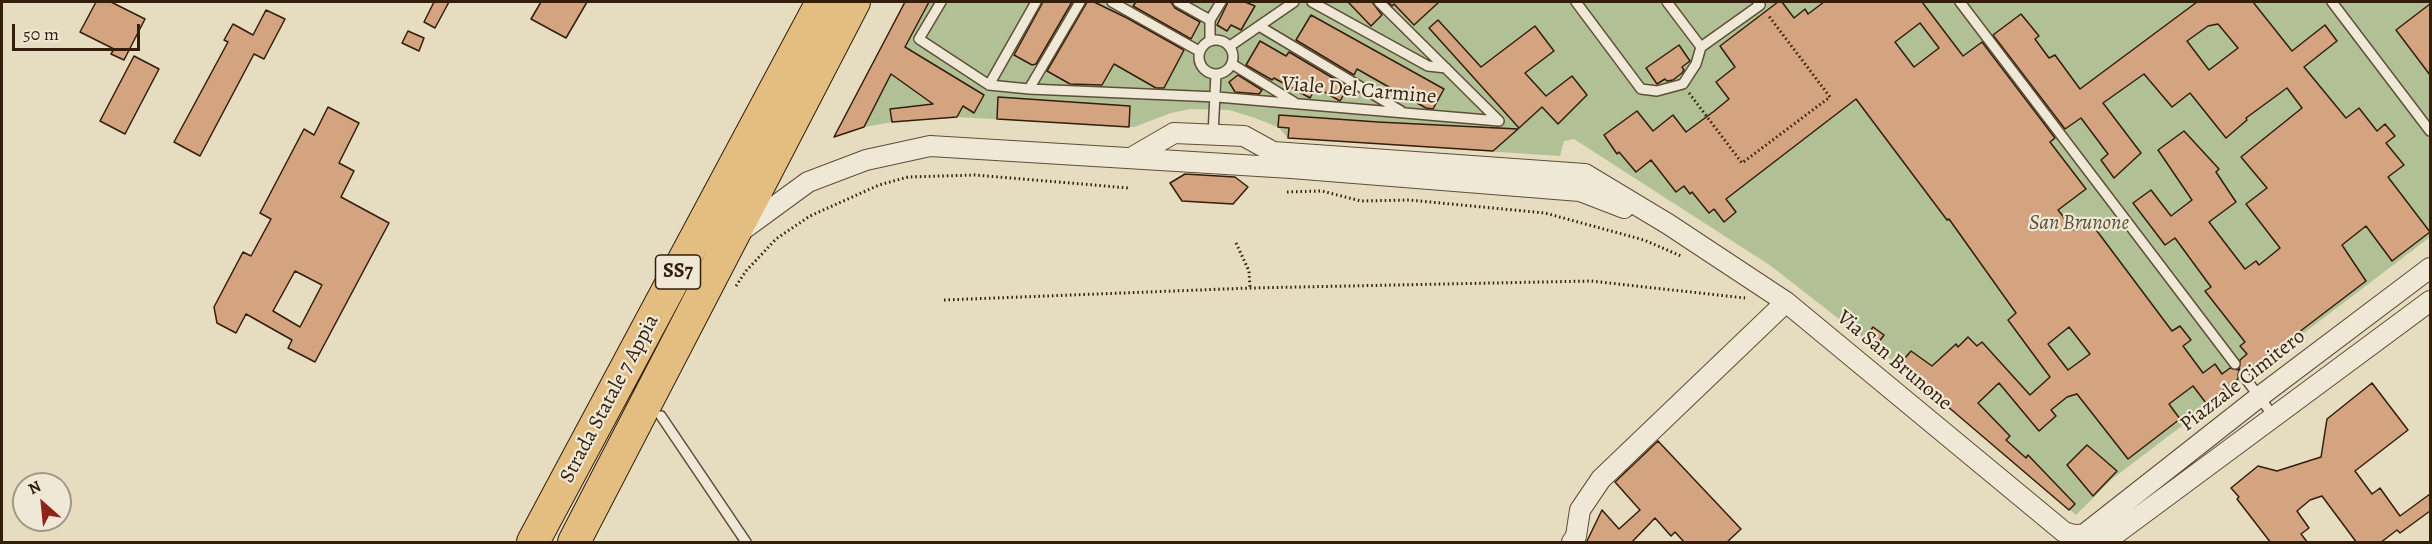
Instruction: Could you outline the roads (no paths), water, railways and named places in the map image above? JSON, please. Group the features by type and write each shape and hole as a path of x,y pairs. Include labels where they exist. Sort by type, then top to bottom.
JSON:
{"highway":[{"name":"Strada Statale 7 Appia","path":"533,543 822,2"},
{"name":"Strada Statale 7 Appia","path":"574,543 854,2"}],"street":[{"path":"1131,158 1174,133 1244,136 1273,152 1586,174 1668,224"},
{"path":"730,241 764,212 808,182 866,160 930,146 1131,158 1580,191 1668,224"},
{"name":"Via San Brunone","path":"1668,224 1786,302 2064,532 2092,538 2123,538"},
{"name":"Piazzale Cimitero","path":"2092,538 2259,397 2430,268"},
{"path":"2123,538 2274,417 2430,301"},
{"path":"1572,543 1576,536 1580,510 1601,479 1786,302"}],"lane":[{"path":"940,2 919,39 989,85 1036,2"},
{"path":"1029,89 1080,2"},
{"path":"1112,2 1199,51 1202,67 1216,75 1226,72 1232,64 1234,55 1230,46 1221,40 1210,40 1199,51"},
{"path":"1178,2 1210,20"},
{"path":"1210,40 1210,20 1221,2"},
{"path":"1230,46 1294,2"},
{"path":"1312,2 1428,66 1446,68"},
{"path":"1379,2 1446,68"},
{"path":"1576,2 1641,89 1657,91 1683,84 1696,64 1701,47 1759,3"},
{"path":"1667,2 1701,47"},
{"path":"2332,2 2430,131"},
{"path":"1966,3 2235,364"},
{"path":"1260,26 1405,114"},
{"path":"1232,64 1296,103"},
{"name":"Viale Del Carmine","path":"989,85 1296,103 1405,114 1499,120 1446,68"},
{"path":"1213,135 1217,98 1216,75"},
{"path":"2243,375 2274,417"},
{"path":"661,416 746,543"}],"park label":[{"name":"San Brunone","path":"2079,224"}]}
